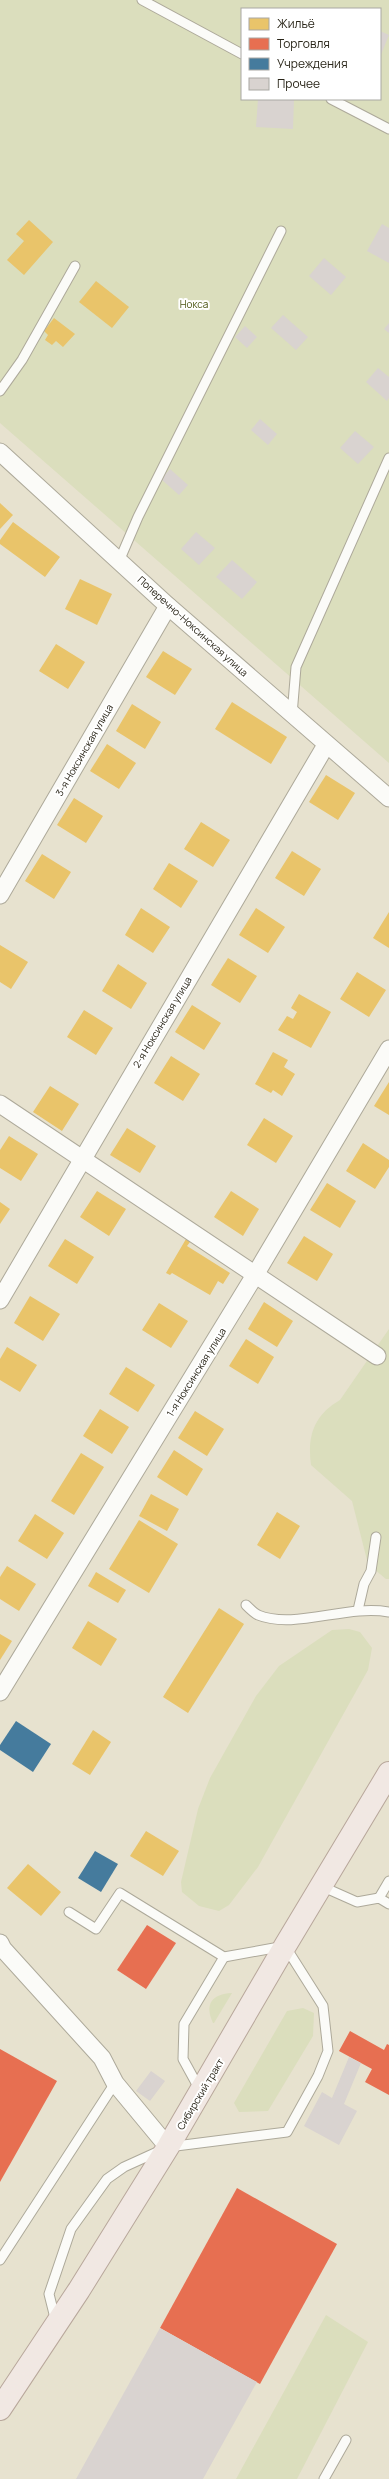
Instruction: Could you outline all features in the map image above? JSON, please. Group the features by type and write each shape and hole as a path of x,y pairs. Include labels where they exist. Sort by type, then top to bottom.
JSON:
{"main road":[{"name":"Сибирский тракт","path":"3,2399 56,2323 202,2092 285,1946 389,1773"}],"street":[{"name":"Поперечно-Ноксинская улица","path":"0,452 120,559 168,606 326,745 389,798"},
{"name":"3-я Ноксинская улица","path":"0,895 168,606"},
{"name":"2-я Ноксинская улица","path":"0,1300 82,1158 326,745"},
{"name":"1-я Ноксинская улица","path":"0,1692 255,1275 389,1049"},
{"path":"0,1104 378,1356"},
{"path":"0,1943 3,1949 102,2058 115,2083 168,2147"}],"lane":[{"path":"142,0 241,53"},
{"path":"333,100 389,129"},
{"path":"120,559 142,509 280,231"},
{"path":"0,391 22,360 74,266"},
{"path":"292,715 296,666 386,473 389,458"},
{"path":"358,1610 364,1584 371,1571 376,1537"},
{"path":"246,1605 258,1615 287,1620 358,1610 389,1612"},
{"path":"379,1898 389,1881"},
{"path":"321,1886 357,1902 379,1898 389,1904"},
{"path":"56,2323 49,2294 71,2229 107,2179 124,2167 168,2147 287,2132 318,2076 328,2051 323,2006 285,1946 224,1957 120,1893 96,1929 69,1912"},
{"path":"202,2092 183,2059 184,2024 224,1957"},
{"path":"0,2260 115,2083"},
{"path":"324,2479 346,2440"}],"green space":[{"name":"Нокса","path":"0,0 389,0 389,763 0,423"},
{"path":"389,1329 389,1579 386,1579 368,1564 352,1501 311,1465 310,1445 314,1427 318,1420 324,1412 340,1400"},
{"path":"349,1629 360,1632 372,1648 368,1670 258,1867 229,1905 219,1911 199,1906 182,1892 181,1882 198,1809 210,1778 256,1696 279,1666 332,1630"},
{"path":"232,1993 213,2023 209,2010 212,2001 219,1995"},
{"path":"303,2008 314,2013 313,2036 268,2111 239,2112 234,2103 287,2011"},
{"path":"326,2315 368,2342 297,2479 236,2479"}],"building: Жильё":[{"path":"29,220 53,242 24,275 7,260 24,241 16,234"},
{"path":"96,281 129,307 112,328 79,302"},
{"path":"54,318 75,334 63,347 56,341 52,345 45,340 48,335 44,331"},
{"path":"0,503 13,515 0,529"},
{"path":"13,522 60,557 45,577 0,544 0,540"},
{"path":"80,579 112,594 97,625 65,609"},
{"path":"56,644 85,662 68,689 39,671"},
{"path":"163,651 192,669 175,695 146,677"},
{"path":"232,702 287,737 271,764 215,729"},
{"path":"132,704 161,722 145,749 116,731"},
{"path":"107,744 136,763 119,789 90,771"},
{"path":"326,775 355,793 338,820 309,802"},
{"path":"74,798 103,816 86,843 57,825"},
{"path":"201,822 230,840 213,867 184,849"},
{"path":"292,851 321,869 304,896 275,878"},
{"path":"42,854 71,872 54,899 25,881"},
{"path":"169,863 198,881 181,908 153,889"},
{"path":"141,908 170,927 153,953 125,935"},
{"path":"256,908 285,927 268,953 239,935"},
{"path":"389,912 389,948 373,938"},
{"path":"0,945 28,962 11,989 0,982"},
{"path":"228,958 257,976 240,1003 211,985"},
{"path":"118,964 147,983 131,1009 102,991"},
{"path":"357,972 386,990 369,1017 340,999"},
{"path":"299,994 331,1012 311,1048 278,1030 287,1016 293,1019 297,1012 291,1008"},
{"path":"192,1005 221,1023 204,1050 175,1032"},
{"path":"84,1010 113,1028 96,1055 67,1037"},
{"path":"273,1052 288,1060 284,1067 295,1074 282,1096 273,1090 271,1093 255,1084"},
{"path":"171,1056 200,1074 183,1101 154,1083"},
{"path":"389,1082 389,1115 374,1106"},
{"path":"50,1086 79,1104 62,1131 33,1112"},
{"path":"264,1118 293,1136 276,1163 247,1145"},
{"path":"127,1128 156,1146 140,1173 110,1155"},
{"path":"9,1136 38,1154 21,1181 0,1168 0,1150"},
{"path":"363,1143 389,1160 389,1167 375,1189 346,1171"},
{"path":"327,1183 356,1201 340,1228 310,1210"},
{"path":"97,1191 126,1209 109,1236 80,1217"},
{"path":"231,1191 259,1209 243,1236 214,1217"},
{"path":"0,1202 10,1209 0,1224"},
{"path":"304,1236 333,1254 317,1281 287,1263"},
{"path":"65,1239 94,1257 77,1284 48,1266"},
{"path":"186,1239 190,1242 187,1246 230,1273 223,1284 218,1281 210,1295 172,1273 170,1275 166,1273"},
{"path":"30,1296 60,1314 43,1341 14,1323"},
{"path":"264,1302 293,1321 277,1347 248,1329"},
{"path":"159,1303 188,1321 171,1348 142,1330"},
{"path":"246,1339 274,1357 258,1384 229,1366"},
{"path":"7,1347 37,1365 20,1392 0,1380 0,1359"},
{"path":"126,1367 155,1385 138,1412 109,1394"},
{"path":"100,1409 129,1427 112,1454 83,1436"},
{"path":"195,1411 224,1429 207,1456 178,1438"},
{"path":"174,1450 203,1469 187,1496 157,1477"},
{"path":"81,1453 104,1467 74,1515 51,1501"},
{"path":"151,1494 179,1509 167,1531 139,1516"},
{"path":"277,1512 300,1526 280,1559 257,1545"},
{"path":"35,1514 64,1533 47,1559 18,1541"},
{"path":"139,1520 178,1544 149,1593 109,1569"},
{"path":"7,1566 36,1584 19,1611 0,1599 0,1577"},
{"path":"96,1572 126,1590 118,1603 88,1586"},
{"path":"219,1608 244,1624 188,1713 163,1697"},
{"path":"88,1621 117,1639 101,1666 72,1648"},
{"path":"0,1634 12,1641 0,1660"},
{"path":"93,1730 111,1742 90,1775 72,1764"},
{"path":"146,1831 179,1851 163,1876 130,1856"},
{"path":"28,1864 61,1892 41,1916 7,1888"}],"building: Торговля":[{"path":"147,1925 176,1943 146,1989 117,1970"},
{"path":"350,2031 384,2050 387,2044 389,2045 389,2095 365,2082 372,2069 339,2051"},
{"path":"0,2049 57,2081 0,2182"},
{"path":"237,2188 337,2244 260,2384 160,2328"}],"building: Учреждения":[{"path":"16,1721 51,1744 33,1772 0,1750 0,1745"},
{"path":"95,1851 118,1864 101,1892 78,1878"}],"building: Прочее":[{"path":"381,31 389,35 381,55"},
{"path":"258,100 294,100 293,129 256,127"},
{"path":"382,224 389,228 389,263 367,251"},
{"path":"324,258 346,277 331,295 309,276"},
{"path":"283,315 308,337 296,350 271,328"},
{"path":"389,323 389,333 384,329"},
{"path":"245,326 257,337 247,348 235,337"},
{"path":"378,368 389,377 389,398 387,401 366,382"},
{"path":"260,419 277,434 268,445 251,430"},
{"path":"355,431 374,447 358,464 340,448"},
{"path":"170,469 188,485 179,495 161,479"},
{"path":"196,532 215,548 199,565 181,549"},
{"path":"232,560 257,582 242,599 216,577"},
{"path":"349,2057 361,2063 344,2104 357,2111 339,2145 304,2126 322,2092 332,2098"},
{"path":"151,2071 165,2081 150,2101 136,2091"},
{"path":"160,2328 257,2382 203,2479 76,2479"}]}
